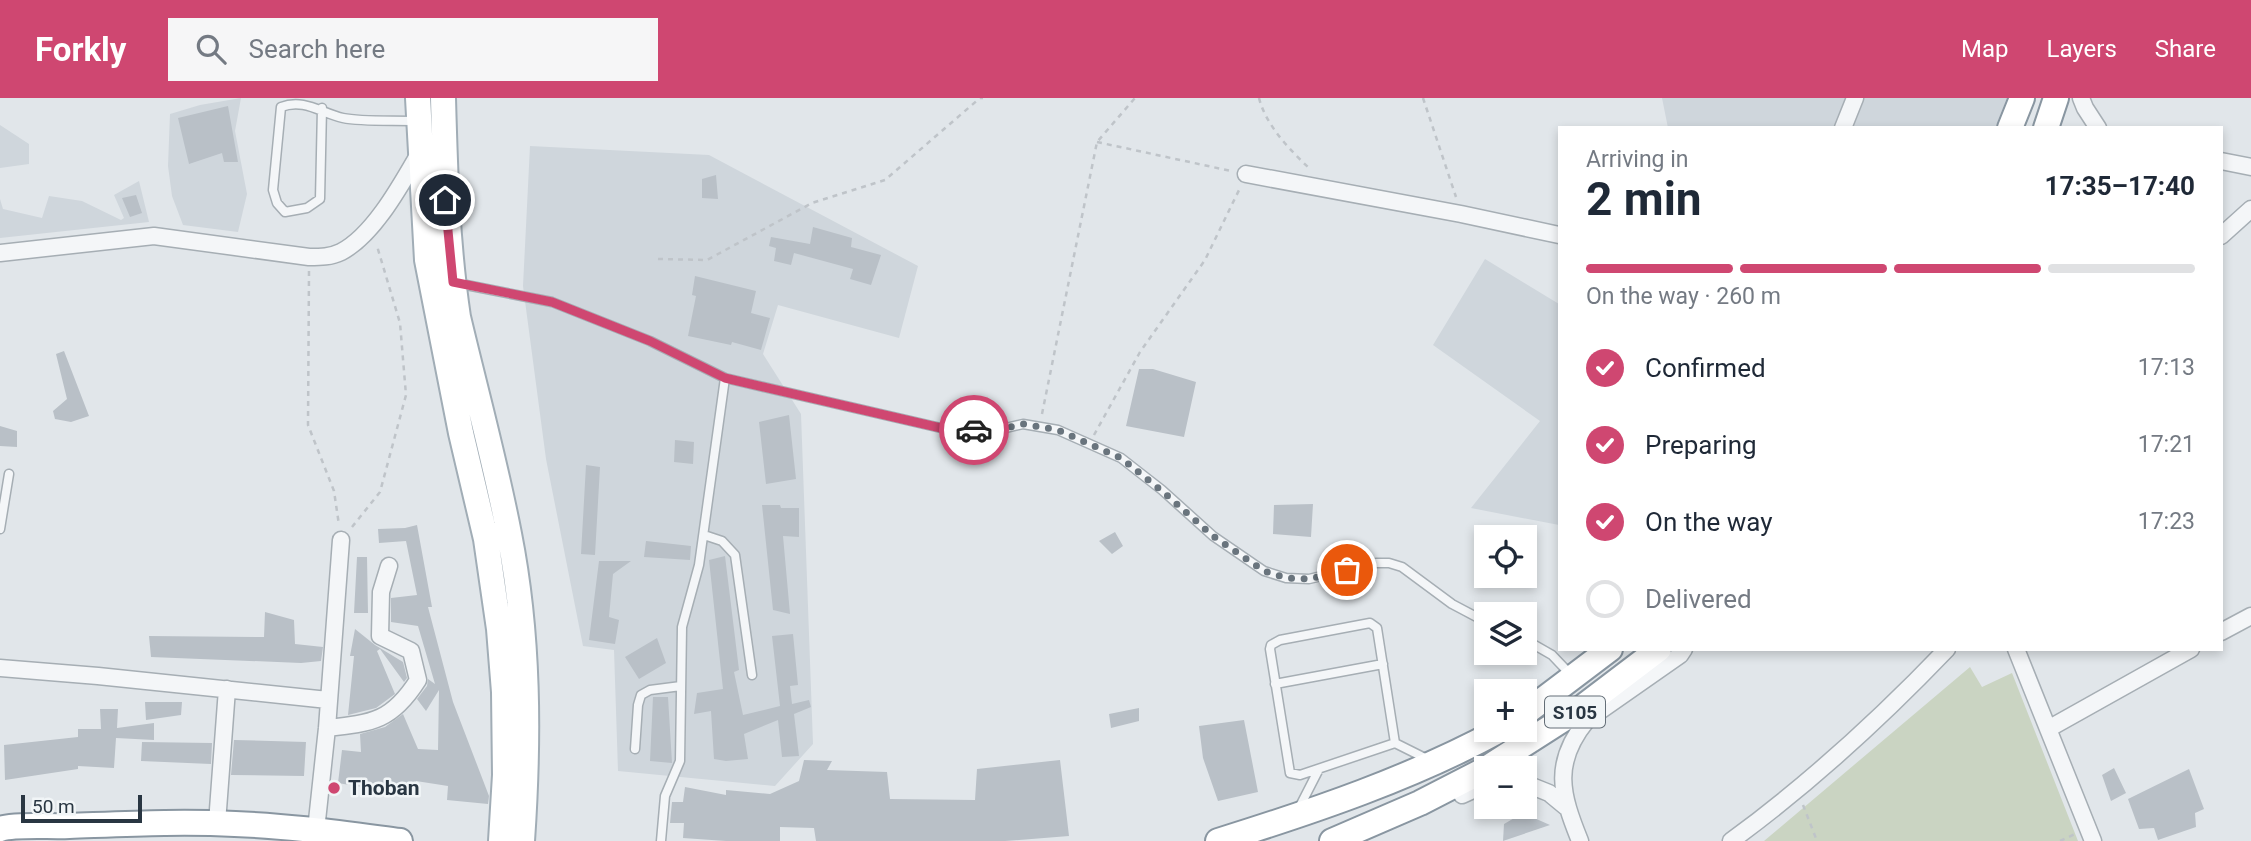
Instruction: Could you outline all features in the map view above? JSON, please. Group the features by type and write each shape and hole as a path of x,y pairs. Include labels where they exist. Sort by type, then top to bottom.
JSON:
{"main road":[{"path":"443,98 445,200 458,317 510,536 522,623 527,696 522,841"},
{"path":"2011,126 2022,98"},
{"path":"2047,126 2056,98"},
{"path":"419,109 427,260 461,433 486,539 499,629 504,692 505,775 500,841"},
{"name":"S105","path":"1537,705 1608,651"},
{"name":"S105","path":"1506,756 1584,706 1655,651"},
{"path":"1218,841 1295,817 1433,762 1475,742"},
{"name":"S105","path":"1332,841 1420,803 1474,775"},
{"path":"1255,841 1279,830 1295,817"},
{"path":"37,841 160,822"},
{"path":"3,825 41,828 160,822 217,823 316,830 400,841"}],"street":[{"path":"1844,126 1855,98"},
{"path":"2081,98 2097,126"},
{"path":"0,253 154,236 309,257 329,257 350,247 371,226 404,180 420,150"},
{"path":"2223,161 2251,167"},
{"path":"1246,174 1558,235"},
{"path":"2223,234 2251,209"},
{"path":"316,830 327,728 341,540"},
{"path":"327,728 380,720 404,703 418,680 411,651 380,636 381,592 389,566"},
{"path":"2223,631 2251,616"},
{"path":"1580,841 1566,807 1562,776 1567,753 1577,732 1587,720 1683,651"},
{"path":"1731,841 1797,790 1894,705 1945,651"},
{"path":"2017,651 2093,841"},
{"path":"2048,729 2187,651"},
{"path":"0,668 328,700"},
{"path":"217,823 227,689"},
{"path":"1537,788 1549,793 1566,807"},
{"path":"1420,803 1446,803 1474,790"}],"lane":[{"path":"322,108 320,199 307,208 285,212 277,203 273,190 281,107 290,101 322,108 343,118 419,109"},
{"path":"453,282 552,302 650,341 725,378 941,428 993,431 1023,424 1058,430 1121,458 1213,536 1264,571 1286,578 1309,579 1376,563 1389,563 1402,567 1452,604 1474,616"},
{"path":"662,841 665,796 680,761 682,627 699,565 725,378"},
{"path":"0,529 9,474"},
{"path":"704,535 722,541 735,555 752,675"},
{"path":"1395,743 1377,628 1370,623 1280,639 1271,645 1290,773 1300,775 1395,743 1433,762"},
{"path":"1537,646 1552,654 1574,678"},
{"path":"1275,684 1383,664"},
{"path":"635,749 641,695 650,690 681,686"},
{"path":"1295,817 1319,769"}],"path":[{"path":"659,259 707,260 812,203 885,180 983,98"},
{"path":"1040,427 1097,142 1135,98"},
{"path":"1259,98 1261,107 1284,143 1338,192"},
{"path":"1423,98 1461,214"},
{"path":"1089,444 1140,352 1205,260 1246,174 1097,142"},
{"path":"341,540 380,492 406,395 400,323 371,226"},
{"path":"309,257 308,425 334,491 341,540"},
{"path":"1797,790 1817,841"}],"shaded area":[{"path":"241,98 235,131 247,194 238,232 183,225 172,196 168,166 170,114 200,105"},
{"path":"1662,98 2007,98 1996,126 1668,126"},
{"path":"0,125 29,144 29,164 0,168"},
{"path":"530,146 709,155 918,266 899,338 778,305 763,354 801,414 813,744 775,786 618,771 614,650 583,646 546,459 523,286"},
{"path":"139,181 149,222 0,238 0,199 3,209 42,218 49,196 82,201 121,220 124,218 114,195"},
{"path":"1485,259 1558,303 1558,525 1471,508 1540,421 1433,345"}],"green space":[{"path":"1970,667 1982,687 2012,673 2078,841 1764,841"}],"building":[{"path":"228,106 238,162 224,162 222,153 189,164 178,118"},
{"path":"716,175 718,199 702,198 702,179"},
{"path":"136,195 142,213 130,217 122,198"},
{"path":"813,227 852,238 851,247 881,255 871,285 850,279 853,269 794,253 791,265 774,261 776,248 769,246 771,237 810,244"},
{"path":"695,276 756,291 751,313 770,318 761,350 732,342 731,345 688,336 696,296 692,295"},
{"path":"64,351 89,416 71,422 55,419 53,411 67,399 56,354"},
{"path":"1139,369 1153,369 1196,382 1184,437 1126,426"},
{"path":"789,415 796,479 766,484 759,422"},
{"path":"0,426 17,431 17,447 0,446"},
{"path":"675,440 694,442 693,464 674,462"},
{"path":"586,465 600,467 595,555 581,554"},
{"path":"1313,504 1311,537 1273,534 1274,505"},
{"path":"762,505 799,508 799,537 783,536 790,614 773,610"},
{"path":"417,525 432,607 428,607 453,702 489,796 488,804 447,800 448,786 416,781 413,796 338,783 342,750 361,752 360,734 385,727 403,714 418,749 438,750 439,690 426,711 417,699 427,686 428,679 435,684 418,626 391,622 391,598 417,595 406,541 379,543 378,529"},
{"path":"1115,532 1123,546 1112,554 1099,541"},
{"path":"646,541 691,546 690,560 644,557"},
{"path":"725,556 739,670 734,672 743,715 780,706 772,636 793,634 798,685 790,686 792,704 809,700 811,707 794,714 799,756 782,757 778,720 744,734 748,759 714,759 711,711 694,714 697,693 723,689 709,560"},
{"path":"357,557 367,557 368,613 354,613"},
{"path":"599,561 631,561 613,574 609,617 619,620 615,644 589,640"},
{"path":"265,612 294,620 295,644 323,647 321,661 301,663 151,657 149,636 264,637"},
{"path":"355,629 403,662 407,678 404,682 380,649 377,651 395,694 376,708 348,715 354,656 350,656"},
{"path":"657,638 666,663 639,679 625,657"},
{"path":"653,697 668,697 672,763 650,761"},
{"path":"145,702 182,702 181,715 146,720"},
{"path":"1139,708 1139,721 1111,728 1109,714"},
{"path":"100,709 118,709 117,728 154,723 154,740 116,738 114,768 78,766 78,769 5,780 4,745 78,737 78,729 101,729"},
{"path":"1244,720 1258,792 1218,801 1203,758 1199,726"},
{"path":"234,740 306,742 304,776 231,775"},
{"path":"142,742 212,743 211,764 141,761"},
{"path":"804,760 832,761 827,770 887,772 890,799 975,800 977,769 1060,760 1069,836 1005,841 816,841 814,828 780,827 780,841 726,841 683,838 684,823 670,823 672,802 683,802 685,787 726,795 726,790 770,794 799,781"},
{"path":"2114,768 2126,793 2111,801 2102,775"},
{"path":"2189,769 2204,809 2195,813 2196,827 2158,840 2154,828 2139,829 2128,799"},
{"path":"1513,819 1536,819 1550,825 1503,841 1504,824"}],"way so far":[{"path":"974,430 993,431 1023,424 1058,430 1121,458 1213,536 1264,571 1286,578 1309,579 1347,570"}],"place":[{"name":"Thoban","path":"334,788"}],"route":[{"path":"445,200 453,282 552,302 650,341 725,378 941,428 974,430"}]}
